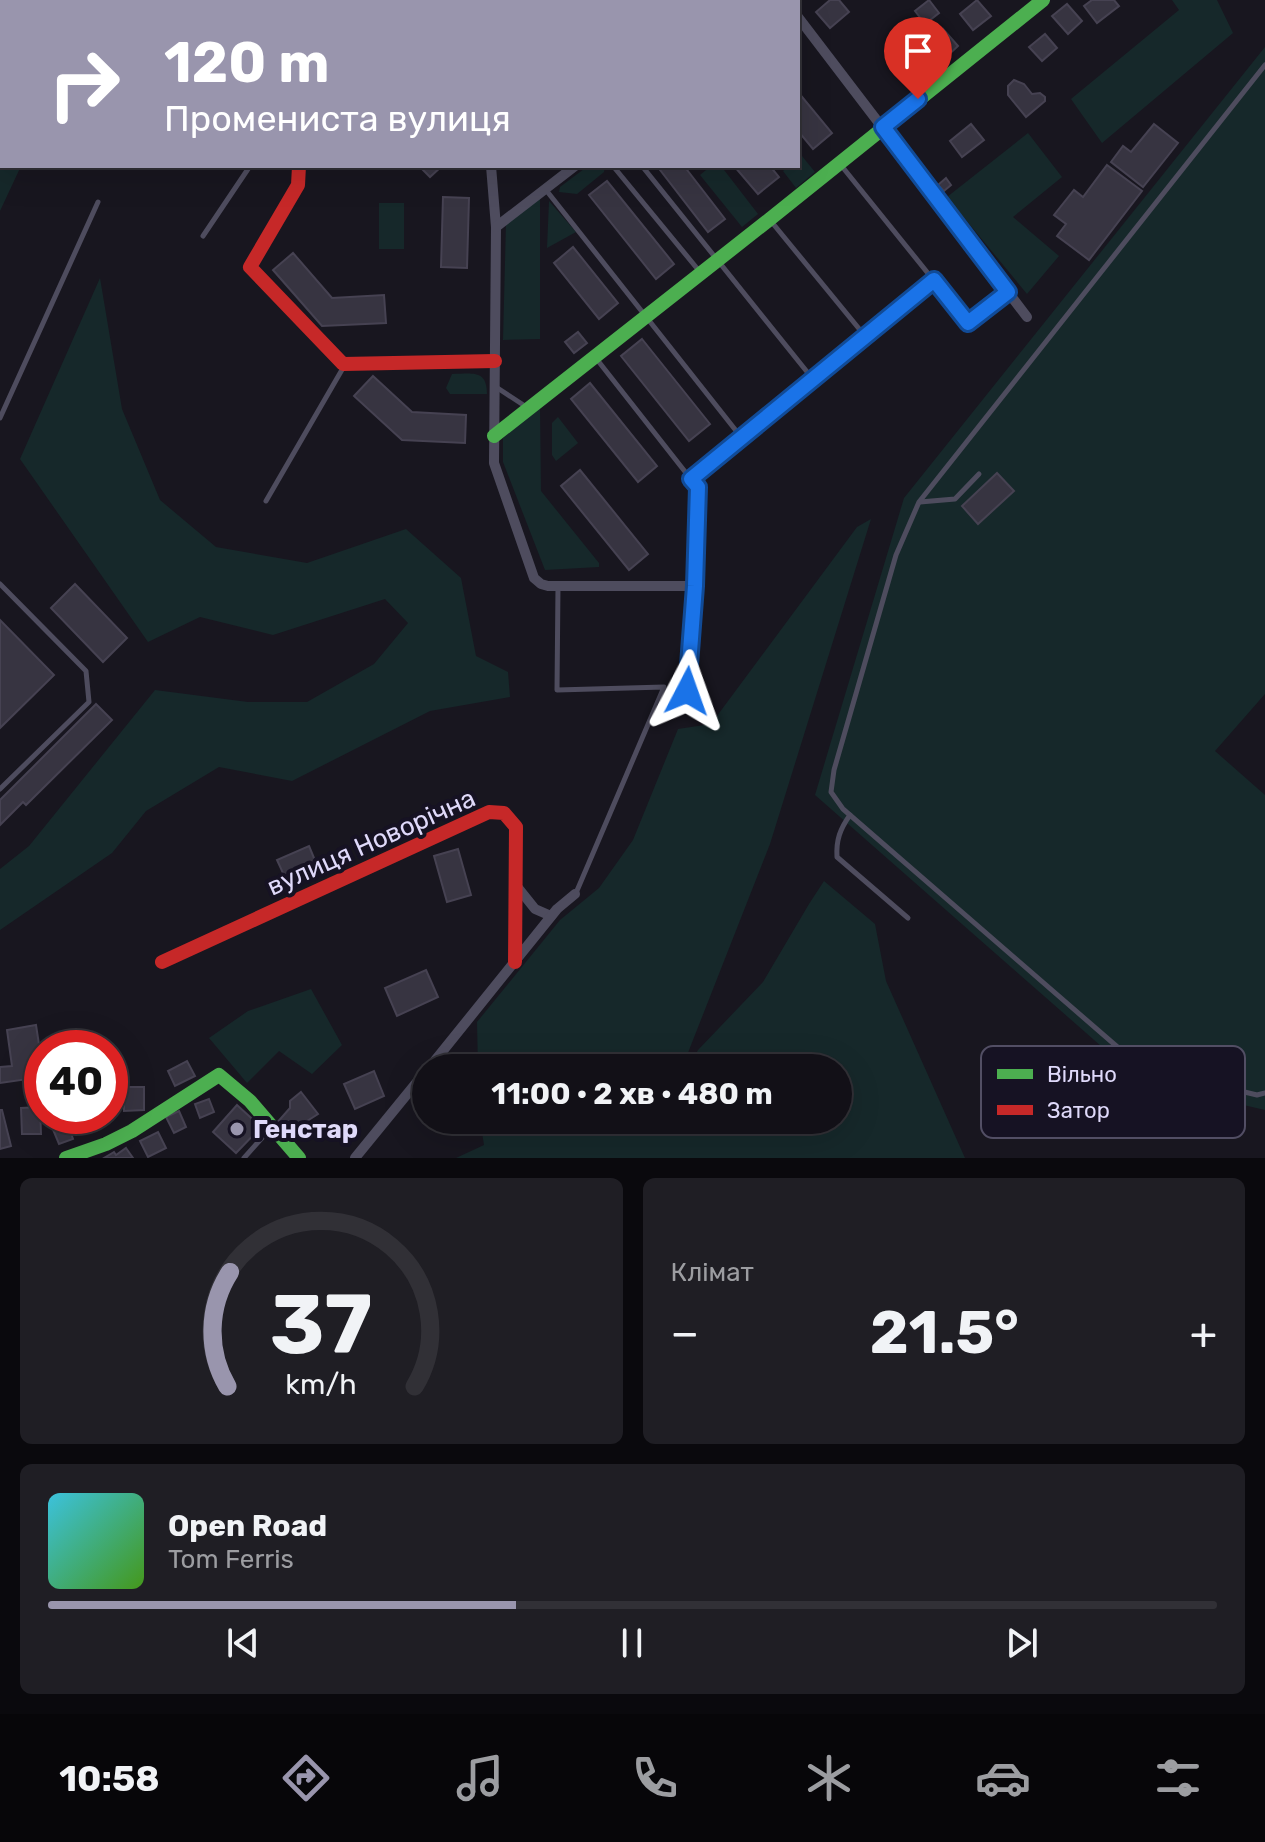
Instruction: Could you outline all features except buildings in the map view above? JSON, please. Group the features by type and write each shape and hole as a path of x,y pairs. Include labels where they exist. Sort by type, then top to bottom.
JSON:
{"street":[{"path":"494,436 1043,0"},
{"path":"800,20 1027,317"},
{"path":"299,168 298,185 250,267 343,364 495,361"},
{"path":"491,168 496,227 494,463 534,578 541,584 558,586 695,586"},
{"path":"496,227 572,168"},
{"path":"687,691 698,487 691,479 934,280"},
{"name":"вулиця Новорічна","path":"162,962 489,812 504,813 516,827 515,962"},
{"path":"515,884 535,909 551,916"},
{"path":"440,1054 551,916 575,894"},
{"path":"66,1158 118,1139 219,1075 250,1101 299,1158"},
{"path":"355,1158 412,1088"}],"lane":[{"path":"1116,1046 836,802 831,792 834,770 896,555 919,502 1265,65"},
{"path":"839,163 968,323 1008,292"},
{"path":"203,236 249,168"},
{"path":"615,168 701,273"},
{"path":"644,168 812,379"},
{"path":"545,189 741,437"},
{"path":"0,418 98,202"},
{"path":"770,219 865,336"},
{"path":"595,356 691,479"},
{"path":"266,501 346,364"},
{"path":"495,386 529,408"},
{"path":"919,502 955,499 979,474"},
{"path":"0,584 86,671 89,702 0,789"},
{"path":"558,586 557,690 664,687 575,894"},
{"path":"850,815 836,844 837,857 908,918"},
{"path":"1245,1092 1265,1093"},
{"path":"244,1158 273,1126"}],"shaded area":[{"path":"1172,0 1217,0 1233,33 1102,143 1071,99 1179,10"},
{"path":"1265,47 1265,694 1215,751 1265,795 1265,1110 1245,1105 1245,1046 1101,1046 815,795 904,498"},
{"path":"1028,133 1062,177 1013,217 1059,256 1027,294 947,197"},
{"path":"802,156 815,172 796,188 783,171 800,168"},
{"path":"0,168 20,168 0,211"},
{"path":"585,168 605,168 604,172 577,194 559,192 560,187"},
{"path":"709,168 723,168 758,214 742,227 700,175"},
{"path":"540,196 540,339 503,340 506,223"},
{"path":"549,201 576,232 547,248"},
{"path":"379,203 404,203 404,249 379,249"},
{"path":"100,278 122,409 160,500 216,547 307,563 406,529 461,578 476,656 508,672 510,697 430,711 292,781 219,767 146,811 112,853 0,930 0,869 29,846 155,690 248,702 307,702 374,664 408,623 385,599 273,635 200,617 148,642 20,459"},
{"path":"452,374 481,377 487,394 450,394 446,388"},
{"path":"540,406 541,491 599,563 599,567 545,570 503,462 503,438"},
{"path":"558,417 578,443 556,461 552,455 552,423"},
{"path":"871,519 770,844 688,1054 478,1054 477,1022 560,920 599,888 633,840 678,729 711,724 857,527"},
{"path":"824,881 875,924 886,981 965,1158 456,1158 484,1145 482,1134 852,1134 852,1054 696,1054 763,982"},
{"path":"311,989 342,1045 312,1074 279,1051 247,1083 209,1038 248,1011"}],"traffic: fast":[{"path":"494,436 1043,0"},
{"path":"832,364 934,280"},
{"path":"66,1158 132,1131 219,1075 250,1101 299,1158"}],"traffic: jam":[{"path":"299,168 298,185 250,267 343,364 495,361"},
{"path":"687,691 698,487 691,479 832,364"},
{"path":"162,962 489,812 504,813 516,827 515,962"}],"place":[{"name":"Генстар","path":"237,1129"}],"route":[{"path":"687,691 698,487 691,479 934,280 968,323 1008,292 883,127 918,99"}]}
